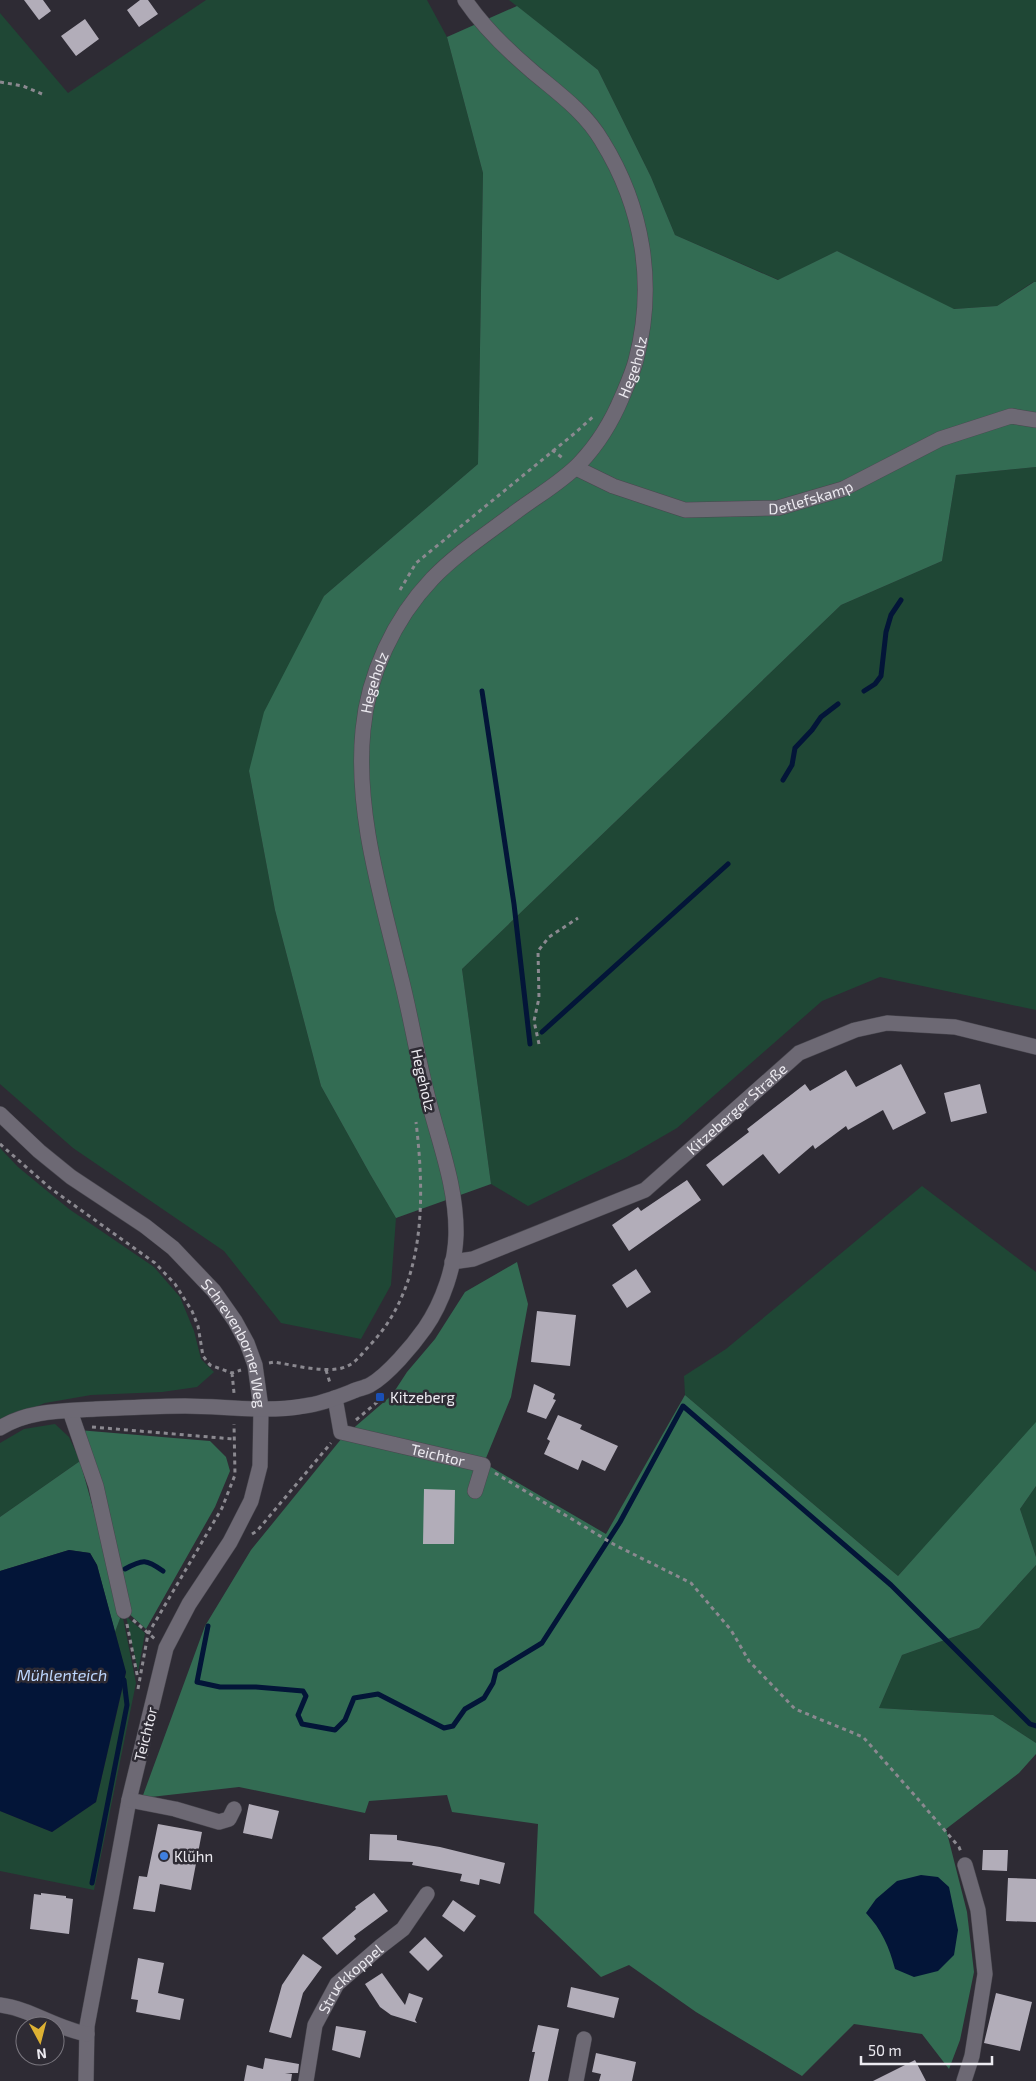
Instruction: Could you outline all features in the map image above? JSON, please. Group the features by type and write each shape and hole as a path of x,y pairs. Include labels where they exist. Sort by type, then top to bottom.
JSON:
{"street":[{"name":"Hegeholz","path":"261,1408 303,1407 335,1398 372,1384 400,1357 425,1327 437,1306 452,1262 456,1227 452,1183 426,1092 367,828 362,776 362,728 370,688 382,654 397,624 430,580 463,550 576,468 596,444 613,416 636,364 645,318 646,270 637,219 617,167 600,137 583,114 485,28 465,0"},
{"name":"Detlefskamp","path":"576,468 613,486 685,510 778,508 843,489 940,439 1011,416 1036,420"},
{"name":"Kitzeberger Straße","path":"452,1262 482,1256 645,1190 799,1053 855,1030 887,1023 955,1028 1036,1046"},
{"name":"Schrevenborner Weg","path":"0,1114 39,1151 71,1177 145,1226 174,1248 214,1291 235,1321 255,1365 261,1408 184,1406 70,1410 38,1413 7,1423 0,1428"},
{"path":"335,1398 341,1432"},
{"name":"Teichtor","path":"86,2081 87,2034 129,1800 166,1648 189,1604 230,1542 251,1501 260,1466 261,1408"},
{"path":"70,1410 96,1486 124,1611"},
{"name":"Teichtor","path":"341,1432 483,1465 475,1491"},
{"path":"129,1800 175,1809 219,1822 229,1819 234,1809"},
{"path":"964,2081 972,2056 985,1974 978,1910 965,1864"},
{"name":"Struckkoppel","path":"306,2081 315,2025 337,1984 380,1946 403,1930 427,1894"},
{"path":"0,2005 15,2008 74,2032 87,2034"},
{"path":"576,2081 584,2039"}],"path":[{"path":"0,82 23,86 42,94"},
{"path":"398,593 416,563 575,433 601,408"},
{"path":"539,1044 534,1021 539,998 538,950 549,937 578,918"},
{"path":"0,1144 58,1194 155,1263 175,1284 192,1311 198,1326 203,1356 210,1365 232,1373 255,1365 274,1362 326,1370 341,1369 352,1364 378,1336 399,1305 411,1273 418,1240 420,1178 416,1116"},
{"path":"230,1542 257,1531 341,1432 385,1396"},
{"path":"74,1426 233,1439"},
{"path":"483,1465 615,1546 690,1583 731,1630 749,1661 795,1709 862,1737 959,1848 965,1864"},
{"path":"124,1611 166,1648"},
{"path":"124,1611 139,1683"}],"green space":[{"path":"206,0 427,0 447,37 483,173 478,464 324,596 249,771 275,910 321,1086 396,1218 391,1285 361,1339 281,1323 224,1251 73,1148 0,1084 0,13 68,93"},
{"path":"509,0 1036,0 1036,282 1033,282 997,306 953,309 837,251 779,280 675,235 651,177 598,70"},
{"path":"517,6 598,70 651,177 675,235 778,280 837,251 954,309 997,306 1036,282 1036,467 956,475 942,561 841,605 462,969 491,1184 396,1218 321,1086 275,910 249,771 264,712 324,596 478,464 483,173 447,37"},
{"path":"1036,467 1036,1010 880,977 822,1001 677,1128 627,1157 528,1206 491,1184 462,969 841,605 942,561 956,475"},
{"path":"0,1148 18,1167 69,1209 154,1267 180,1297 194,1331 201,1359 214,1372 197,1387 162,1392 91,1395 45,1403 0,1421"},
{"path":"922,1186 1036,1272 1036,1424 898,1576 685,1395 684,1376 726,1349"},
{"path":"517,1262 528,1304 511,1397 484,1463 606,1534 685,1395 898,1576 1036,1422 1036,1486 1020,1509 1036,1557 1036,1565 979,1628 902,1655 879,1708 993,1715 1036,1743 1036,1754 1019,1773 946,1829 967,1912 974,1972 960,2040 949,2069 922,2034 854,2024 802,2076 696,2012 629,1965 601,1977 534,1913 538,1824 452,1812 447,1795 369,1801 365,1813 239,1787 142,1798 205,1626 251,1550 342,1438 392,1395 407,1372 435,1339 465,1292"},
{"path":"55,1424 69,1437 80,1461 0,1517 0,1443 24,1429"},
{"path":"78,1430 210,1441 226,1457 230,1471 215,1507 146,1629 126,1611"},
{"path":"80,1461 122,1613 115,1632 97,1565 90,1553 69,1550 0,1571 0,1517"},
{"path":"1036,1486 1036,1557 1020,1509"},
{"path":"1036,1565 1036,1743 993,1715 879,1708 902,1655 979,1628"},
{"path":"122,1613 136,1683 94,1890 0,1871 0,1811 52,1832 96,1802 126,1673 115,1632"},
{"path":"126,1616 145,1633 138,1672"}],"water":[{"name":"Mühlenteich","path":"69,1550 90,1553 97,1565 126,1672 96,1802 52,1832 0,1811 0,1571"},
{"path":"921,1875 938,1877 949,1887 958,1930 954,1955 938,1971 914,1977 895,1969 884,1939 866,1913 876,1899 897,1881"}],"building":[{"path":"24,0 43,0 51,11 39,20"},
{"path":"140,0 148,0 158,14 139,27 127,10"},
{"path":"85,19 99,39 76,56 61,36"},
{"path":"901,1064 926,1113 893,1130 883,1110 848,1130 846,1126 815,1149 813,1145 779,1174 763,1154 723,1186 706,1165 749,1132 747,1129 805,1084 810,1091 846,1070 856,1087"},
{"path":"980,1084 987,1113 951,1122 944,1093"},
{"path":"687,1180 701,1200 629,1251 612,1225 638,1207 641,1211"},
{"path":"636,1269 651,1292 627,1308 612,1285"},
{"path":"537,1311 576,1315 570,1366 531,1362"},
{"path":"534,1384 555,1394 553,1399 556,1400 546,1419 527,1412"},
{"path":"558,1415 582,1425 580,1429 618,1446 605,1471 582,1460 578,1470 544,1454 550,1441 547,1439"},
{"path":"424,1489 455,1490 454,1544 423,1544"},
{"path":"249,1804 279,1811 272,1839 243,1833"},
{"path":"158,1824 202,1832 191,1890 160,1884 155,1912 133,1909 139,1876 147,1877"},
{"path":"370,1834 397,1835 397,1840 440,1847 505,1863 500,1884 480,1879 479,1885 460,1881 462,1874 412,1865 413,1862 369,1860"},
{"path":"983,1850 1008,1850 1007,1871 982,1870"},
{"path":"1008,1878 1036,1879 1036,1922 1006,1921"},
{"path":"41,1893 66,1896 66,1898 73,1899 69,1934 30,1929 34,1894 41,1895"},
{"path":"374,1893 388,1911 354,1936 356,1939 337,1955 322,1938 356,1909 355,1907"},
{"path":"453,1900 476,1916 464,1932 442,1916"},
{"path":"425,1937 443,1956 428,1971 409,1952"},
{"path":"303,1954 322,1967 303,1993 291,2038 269,2032 282,1985"},
{"path":"138,1958 164,1963 158,1993 184,1999 180,2020 136,2012 138,2000 131,1999"},
{"path":"382,1973 405,2005 409,1993 423,1998 415,2020 417,2023 391,2015 380,2007 365,1984"},
{"path":"571,1987 619,1998 614,2018 567,2007"},
{"path":"996,1993 1032,2002 1020,2051 984,2043"},
{"path":"538,2025 559,2029 548,2081 529,2081 535,2052 532,2052"},
{"path":"336,2026 366,2031 360,2058 332,2050"},
{"path":"596,2053 636,2062 632,2081 599,2081 601,2074 592,2072"},
{"path":"265,2058 299,2064 298,2073 285,2073 292,2074 291,2081 244,2081 247,2065 263,2069"},
{"path":"915,2060 926,2081 873,2081"}],"waterway":[{"path":"864,691 875,684 881,676 886,632 891,615 901,600"},
{"path":"482,691 514,904 530,1044"},
{"path":"783,780 792,765 795,748 821,717 838,704"},
{"path":"542,1032 728,864"},
{"path":"208,1626 197,1682 220,1687 256,1687 303,1691 306,1696 298,1715 302,1724 335,1730 345,1720 354,1698 378,1694 444,1728 453,1726 465,1709 484,1698 493,1683 496,1671 542,1643 620,1522 683,1406 891,1585 1030,1724 1036,1726"},
{"path":"125,1569 136,1563 148,1562 163,1571"},
{"path":"92,1883 127,1705 124,1680"}],"place":[{"name":"Kitzeberg","path":"380,1397"},
{"name":"Klühn","path":"164,1856"}]}
